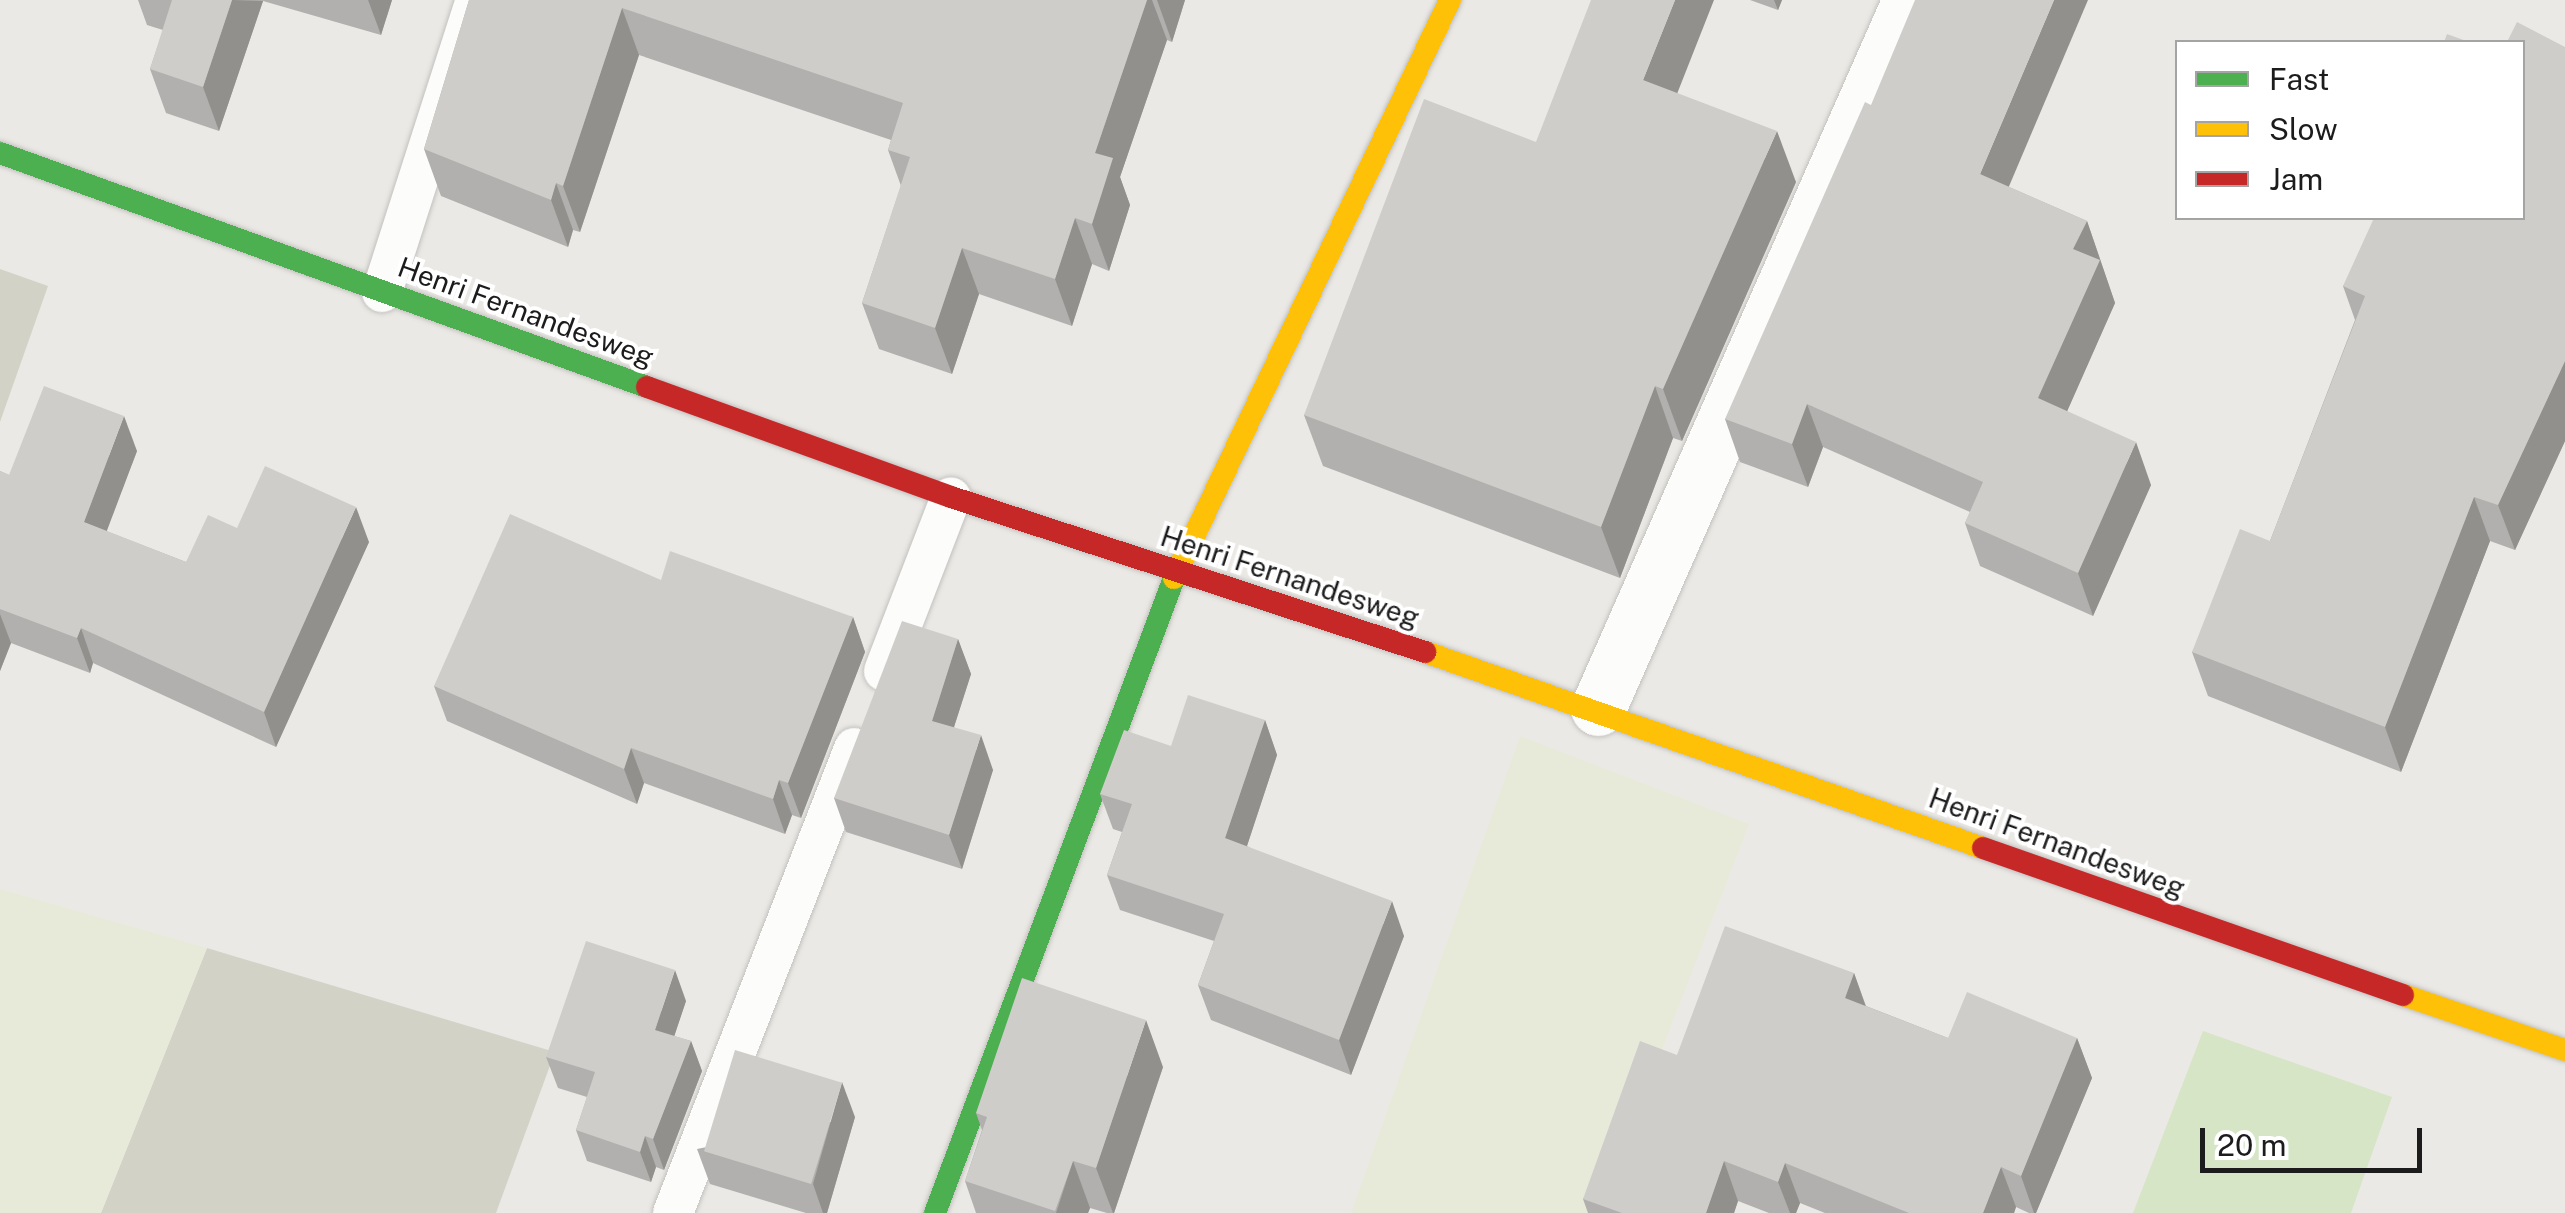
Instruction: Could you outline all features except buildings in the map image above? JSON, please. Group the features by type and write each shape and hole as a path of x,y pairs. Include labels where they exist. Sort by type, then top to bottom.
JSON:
{"street":[{"path":"935,1213 1176,572 1450,0"},
{"path":"1598,708 1910,0"},
{"name":"Henri Fernandesweg","path":"0,153 952,497 1598,708 2204,928 2562,1040"}],"lane":[{"path":"382,292 476,0"},
{"path":"673,1213 952,497"}],"shaded area":[{"path":"0,269 48,286 0,422"},
{"path":"207,948 555,1052 496,1213 101,1213"}],"green space":[{"path":"1520,736 1749,824 1599,1213 1351,1213"},
{"path":"0,889 207,948 101,1213 0,1213"},
{"path":"2203,1031 2392,1097 2351,1213 2133,1213"}],"traffic: fast":[{"path":"0,153 647,387"},
{"path":"935,1213 1174,578"}],"traffic: slow":[{"path":"1174,578 1450,0"},
{"path":"1425,652 1983,848"},
{"path":"2403,995 2565,1050"}],"traffic: jam":[{"path":"647,387 951,497 1425,652"},
{"path":"1983,848 2403,995"}]}
